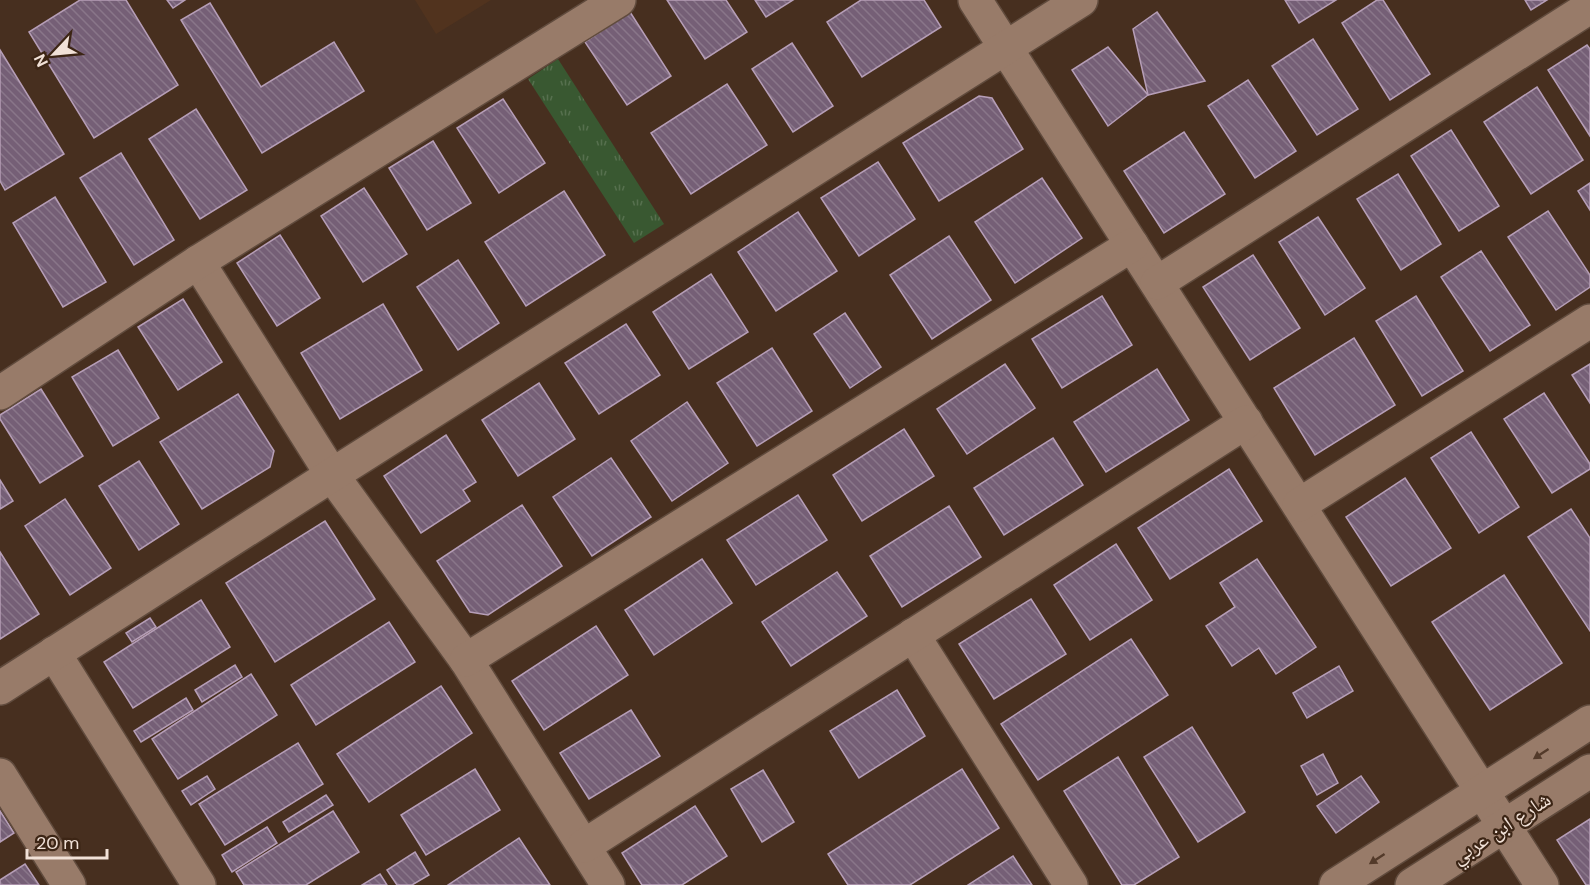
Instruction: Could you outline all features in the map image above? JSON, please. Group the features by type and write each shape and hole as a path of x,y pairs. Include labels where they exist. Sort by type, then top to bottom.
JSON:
{"street":[{"path":"0,393 198,262 619,0"},
{"path":"975,0 1542,885"},
{"path":"0,688 1081,0"},
{"path":"1157,283 1590,7"},
{"path":"466,660 1132,245"},
{"path":"198,262 332,475 466,660 608,885"},
{"path":"1299,505 1590,321"},
{"path":"584,846 1246,422"},
{"path":"913,635 1071,885"},
{"path":"54,653 199,885"},
{"path":"1336,885 1590,722"},
{"name":"شارع ابن عربي","path":"1412,885 1590,771"},
{"path":"0,776 69,885"}],"shaded area":[{"path":"415,0 491,0 436,34"}],"green space":[{"path":"558,59 664,224 634,243 528,79"}],"building":[{"path":"80,0 126,0 178,85 94,138 29,32"},
{"path":"167,0 185,0 173,8"},
{"path":"667,0 726,0 747,32 705,59"},
{"path":"755,0 793,0 766,17"},
{"path":"861,0 924,0 941,27 862,77 827,22"},
{"path":"1285,0 1336,0 1299,23"},
{"path":"1377,0 1383,0 1430,74 1390,100 1342,23"},
{"path":"1525,0 1547,0 1531,10"},
{"path":"210,3 261,87 334,42 364,91 262,153 181,20"},
{"path":"630,12 671,76 627,105 585,42"},
{"path":"1157,12 1205,81 1148,95 1133,29"},
{"path":"1313,39 1358,109 1317,135 1272,66"},
{"path":"792,43 833,106 793,132 752,69"},
{"path":"1587,45 1590,49 1590,136 1548,70"},
{"path":"1108,47 1148,95 1108,126 1072,70"},
{"path":"0,50 64,154 5,190 0,181"},
{"path":"1248,80 1296,151 1255,178 1208,106"},
{"path":"727,84 767,145 691,194 651,133"},
{"path":"1537,87 1583,160 1531,194 1484,122"},
{"path":"979,96 992,98 1023,149 939,201 903,143"},
{"path":"503,99 545,163 499,193 457,128"},
{"path":"196,109 247,190 200,219 149,139"},
{"path":"1451,130 1499,206 1459,231 1411,156"},
{"path":"1184,132 1225,194 1164,233 1124,171"},
{"path":"433,141 471,203 427,230 389,168"},
{"path":"121,153 174,240 134,265 80,178"},
{"path":"878,162 915,219 859,256 821,198"},
{"path":"1398,174 1441,244 1401,270 1357,199"},
{"path":"1042,178 1082,238 1015,283 975,222"},
{"path":"1590,183 1590,210 1578,191"},
{"path":"364,188 407,254 363,282 321,216"},
{"path":"564,191 605,255 526,306 485,242"},
{"path":"55,197 106,282 63,307 13,223"},
{"path":"1548,211 1590,275 1590,287 1556,310 1508,237"},
{"path":"798,212 837,271 776,311 738,252"},
{"path":"1318,217 1365,288 1325,315 1279,242"},
{"path":"280,235 320,298 277,326 237,263"},
{"path":"949,236 991,300 932,339 890,275"},
{"path":"1481,251 1530,325 1490,351 1441,277"},
{"path":"1253,255 1300,328 1250,360 1203,287"},
{"path":"458,260 499,323 458,350 417,287"},
{"path":"711,274 748,332 689,369 653,312"},
{"path":"1102,296 1132,345 1062,388 1032,339"},
{"path":"1416,296 1463,371 1422,396 1376,321"},
{"path":"183,299 222,362 178,390 138,327"},
{"path":"383,304 422,370 340,419 301,353"},
{"path":"845,313 881,367 850,388 814,334"},
{"path":"626,324 660,375 599,414 565,363"},
{"path":"1354,338 1395,405 1315,455 1274,388"},
{"path":"772,348 812,411 757,446 717,383"},
{"path":"118,350 159,418 113,446 72,377"},
{"path":"1005,364 1035,408 967,454 937,409"},
{"path":"1590,364 1590,403 1572,375"},
{"path":"1157,369 1189,420 1106,472 1074,422"},
{"path":"539,383 575,439 518,476 482,420"},
{"path":"41,389 83,456 40,483 0,419 0,415"},
{"path":"1544,393 1590,464 1590,469 1552,493 1504,419"},
{"path":"238,394 274,451 270,467 202,509 160,442"},
{"path":"687,402 728,463 672,501 631,441"},
{"path":"904,429 934,476 862,521 833,475"},
{"path":"1471,432 1519,507 1479,533 1431,458"},
{"path":"446,435 476,482 463,490 470,501 421,533 384,476"},
{"path":"1053,438 1083,485 1004,535 974,488"},
{"path":"611,458 651,517 592,556 553,497"},
{"path":"139,461 179,524 139,550 99,486"},
{"path":"1229,469 1262,521 1170,579 1138,528"},
{"path":"1405,478 1451,548 1391,586 1346,517"},
{"path":"0,480 13,501 0,509"},
{"path":"798,495 827,540 756,585 727,540"},
{"path":"65,499 111,568 70,595 25,526"},
{"path":"522,505 562,566 488,615 470,612 437,561"},
{"path":"949,506 981,557 902,607 870,556"},
{"path":"1571,509 1590,538 1590,631 1528,537"},
{"path":"325,521 375,599 275,662 226,583"},
{"path":"1116,544 1152,600 1090,640 1054,585"},
{"path":"0,552 39,614 0,639"},
{"path":"702,559 732,603 654,655 625,610"},
{"path":"1257,559 1316,647 1276,674 1259,648 1232,666 1206,626 1235,607 1220,583"},
{"path":"837,572 867,616 791,666 762,622"},
{"path":"1504,575 1562,663 1490,710 1432,622"},
{"path":"1031,599 1066,654 994,699 959,644"},
{"path":"201,600 230,647 133,708 104,662"},
{"path":"150,618 156,627 132,642 126,633"},
{"path":"389,622 415,662 316,725 291,685"},
{"path":"596,626 628,675 544,730 512,681"},
{"path":"1131,639 1168,695 1038,780 1001,724"},
{"path":"235,665 242,677 202,702 195,690"},
{"path":"1339,666 1353,691 1307,718 1293,693"},
{"path":"251,674 277,715 178,779 152,739"},
{"path":"441,686 472,733 369,802 337,754"},
{"path":"897,690 925,736 859,778 830,731"},
{"path":"186,698 193,710 141,742 134,731"},
{"path":"631,710 660,756 589,799 560,753"},
{"path":"1192,727 1245,812 1198,842 1144,757"},
{"path":"298,743 323,784 225,845 199,804"},
{"path":"1323,754 1338,783 1317,795 1301,766"},
{"path":"1118,757 1179,857 1134,885 1122,885 1064,791"},
{"path":"475,769 500,810 426,855 401,815"},
{"path":"962,769 999,828 910,885 848,885 828,854"},
{"path":"763,770 794,822 762,842 731,789"},
{"path":"207,776 215,789 191,805 182,791"},
{"path":"1361,776 1379,802 1336,833 1317,806"},
{"path":"326,795 333,805 289,832 283,822"},
{"path":"695,806 727,856 682,885 642,885 622,853"},
{"path":"0,811 14,833 0,842"},
{"path":"333,811 359,852 306,885 244,885 236,872"},
{"path":"1590,819 1590,885 1586,885 1557,840"},
{"path":"267,827 277,843 232,872 222,855"},
{"path":"519,838 550,885 448,885"},
{"path":"415,852 429,875 412,885 397,885 387,870"},
{"path":"1013,856 1032,885 968,885"},
{"path":"25,864 39,885 0,885 0,880"},
{"path":"380,874 387,885 362,885"}]}
